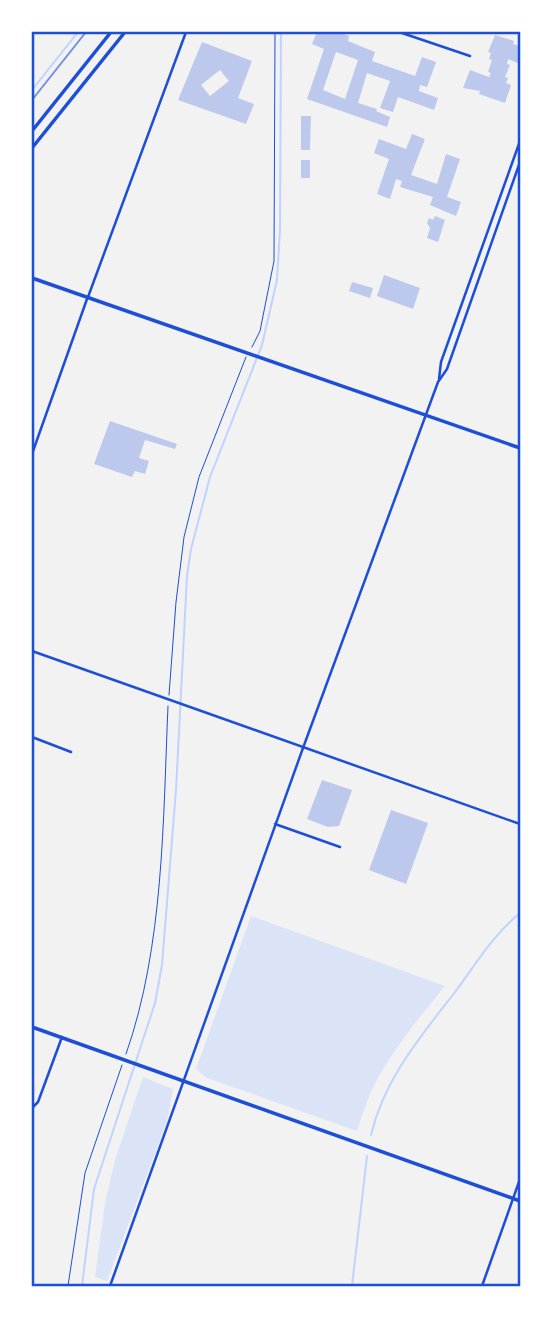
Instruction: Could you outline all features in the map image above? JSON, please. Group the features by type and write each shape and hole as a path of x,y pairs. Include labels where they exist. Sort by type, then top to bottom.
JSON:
{"main road":[{"path":"32,131 111,32"},
{"path":"32,148 125,32"},
{"path":"32,278 520,448"},
{"path":"32,1027 520,1201"}],"street":[{"path":"32,454 186,32"},
{"path":"399,32 470,56"},
{"path":"110,1286 275,824 426,416 438,382 440,362 520,141"},
{"path":"438,382 447,369 520,162"},
{"path":"32,651 520,824"},
{"path":"32,737 71,752"},
{"path":"275,824 340,847"},
{"path":"32,1108 38,1102 62,1037"},
{"path":"482,1286 520,1179"}],"path":[{"path":"68,1286 85,1173 140,1011 153,943 176,602 184,537 199,477 260,331 274,261 275,32"}],"shaded area":[{"path":"251,916 445,986 386,1065 370,1094 357,1131 207,1078 196,1069"},
{"path":"143,1077 173,1089 167,1121 107,1281 95,1277 105,1203 115,1160"}],"building":[{"path":"317,32 338,32 349,36 348,41 375,52 372,61 415,76 422,57 436,62 427,87 420,85 419,91 438,98 434,110 398,97 393,112 380,108 390,81 367,73 358,103 377,109 376,111 390,117 387,127 307,99 324,49 312,44","holes":["336,52 358,60 345,99 323,90"]},
{"path":"495,35 514,41 513,44 520,46 520,64 508,59 507,64 510,65 505,77 508,78 506,83 511,85 505,103 479,94 480,91 463,88 470,70 489,77 492,60 489,59 491,53 488,52"},
{"path":"202,42 252,61 238,98 254,104 246,124 178,100","holes":["220,70 229,81 210,96 201,85"]},
{"path":"301,116 311,116 310,150 301,150"},
{"path":"412,134 425,139 411,175 437,184 446,154 460,159 447,197 461,202 456,216 430,205 433,197 400,187 402,181 396,179 390,199 377,194 389,159 374,153 379,139 406,149"},
{"path":"301,160 310,160 310,178 301,178"},
{"path":"435,216 445,220 438,242 427,238 430,228 427,223 429,218 433,220"},
{"path":"384,275 420,288 413,309 377,296"},
{"path":"352,282 373,288 370,298 349,291"},
{"path":"110,421 177,444 175,449 145,440 139,458 149,461 145,474 135,471 132,477 94,464"},
{"path":"322,780 352,790 339,826 328,827 307,819"},
{"path":"391,810 428,823 406,884 369,870"}],"waterway":[{"path":"32,90 78,32"},
{"path":"82,1286 94,1189 155,1003 162,965 176,790 187,576 191,549 210,477 262,345 277,280 280,230 281,32"},
{"path":"371,1135 385,1095 405,1059 485,950 520,913"},
{"path":"352,1286 367,1156"}],"railway":[{"path":"32,100 86,32"}]}
